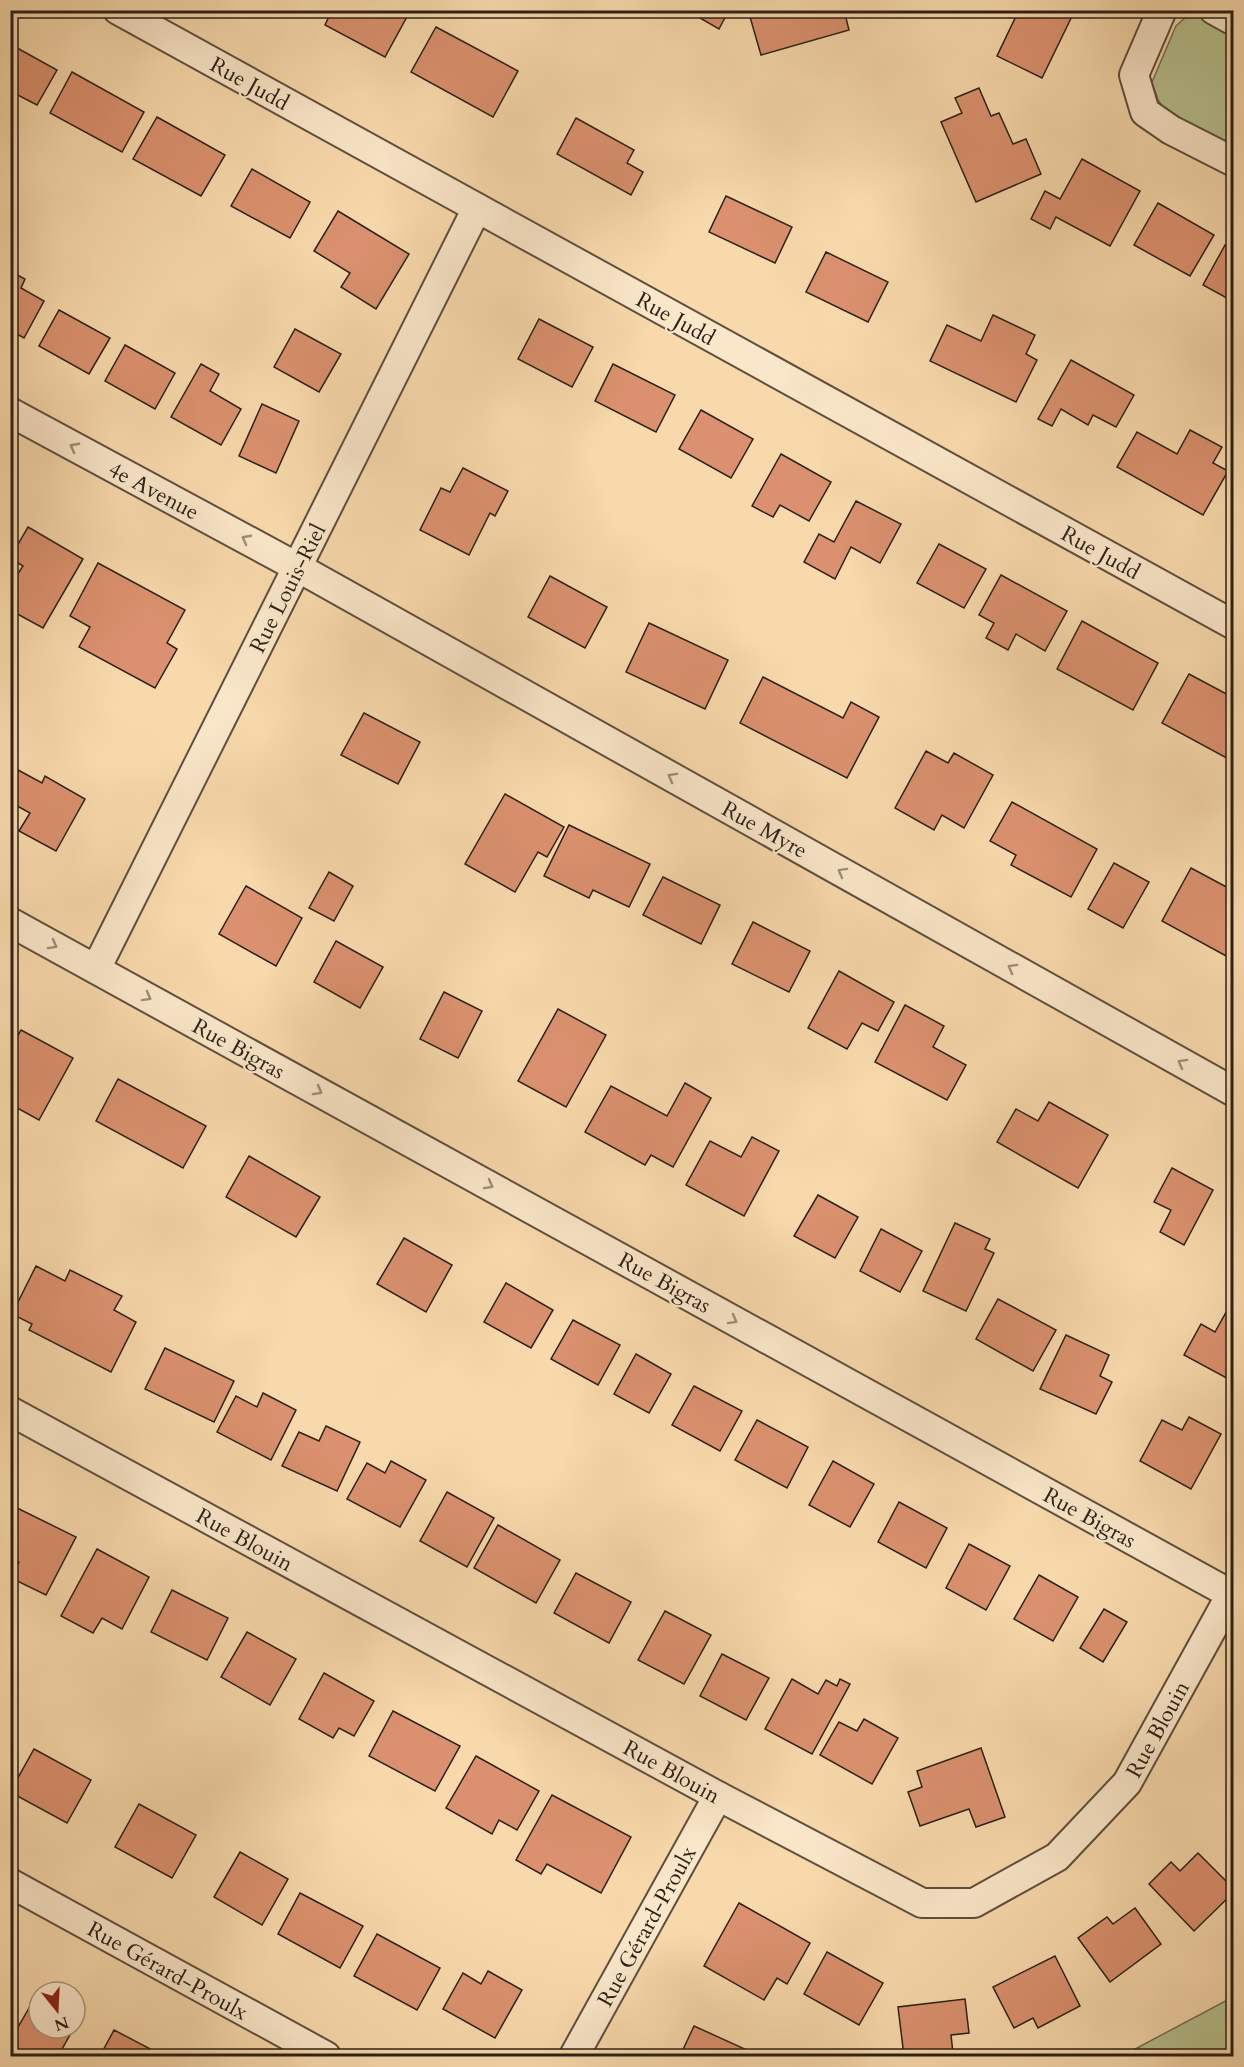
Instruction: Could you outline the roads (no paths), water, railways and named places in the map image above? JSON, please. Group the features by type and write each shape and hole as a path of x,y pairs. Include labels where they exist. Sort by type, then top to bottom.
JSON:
{"street":[{"name":"Rue Judd","path":"118,10 1233,625"},
{"path":"1162,10 1134,75 1145,112 1172,130 1233,162"},
{"path":"1214,10 1233,21"},
{"name":"Rue Louis-Riel","path":"96,969 477,208"},
{"name":"4e Avenue","path":"10,412 297,567"},
{"name":"Rue Myre","path":"297,567 1233,1092"},
{"name":"Rue Bigras","path":"10,922 1233,1593"},
{"name":"Rue Blouin","path":"10,1411 718,1796 922,1904 974,1904 1057,1857 1127,1783 1233,1593"},
{"name":"Rue Gérard-Proulx","path":"574,2056 718,1796"},
{"name":"Rue Gérard-Proulx","path":"10,1883 326,2056"}]}
